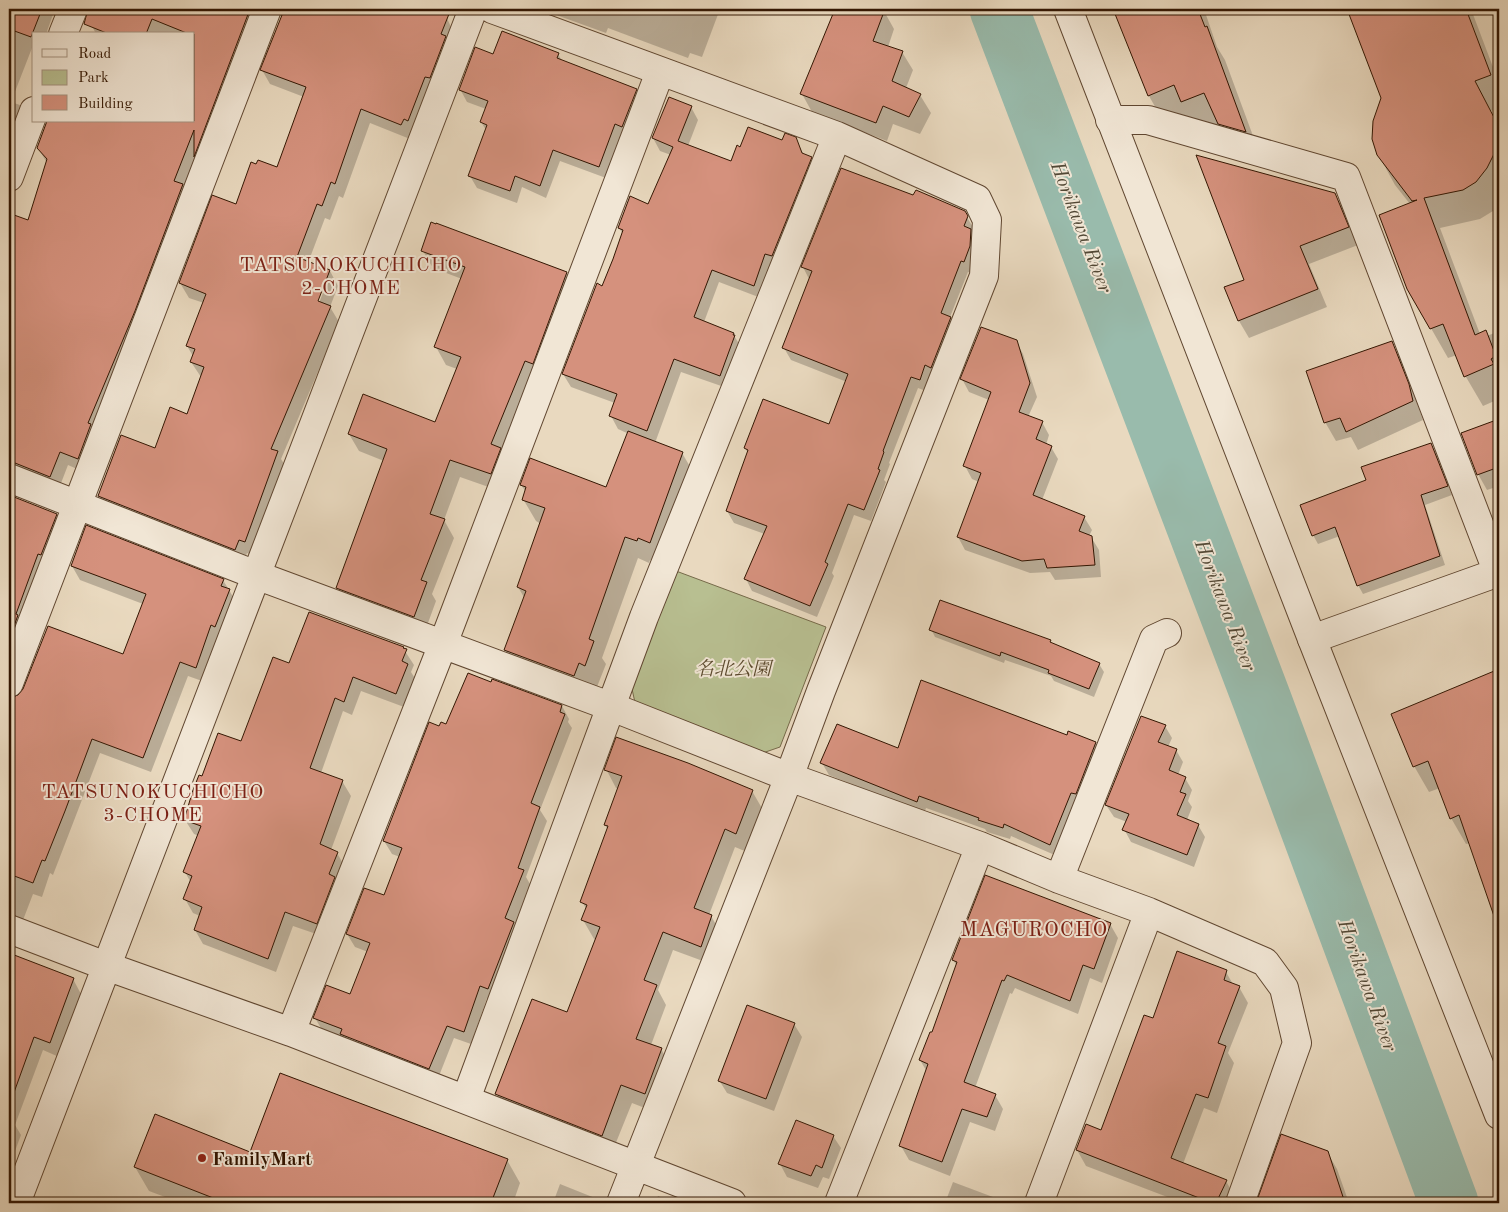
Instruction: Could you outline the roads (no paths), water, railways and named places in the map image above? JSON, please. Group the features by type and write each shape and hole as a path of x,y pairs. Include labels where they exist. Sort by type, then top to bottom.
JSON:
{"street":[{"path":"64,32 73,9"},
{"path":"9,683 267,9"},
{"path":"16,1203 473,9"},
{"path":"492,9 837,136 976,199 988,220 984,276 621,1203"},
{"path":"1068,9 1499,1115"},
{"path":"291,1032 443,644 660,72"},
{"path":"9,177 32,116"},
{"path":"1110,120 1148,120 1346,177 1499,573 1312,639"},
{"path":"466,1099 644,616 837,136"},
{"path":"9,478 256,575 612,707 789,777 980,846 1149,912 1265,962 1284,988 1297,1043 1240,1203"},
{"path":"1059,878 1154,639 1167,633"},
{"path":"840,1203 980,846"},
{"path":"1039,1203 1149,912"},
{"path":"9,929 291,1032 732,1203"}],"waterway":[{"name":"Horikawa River","path":"999,9 1262,700 1449,1203"}],"place":[{"name":"FamilyMart","path":"202,1158"}],"district":[{"name":"TATSUNOKUCHICHO 2-CHOME","path":"351,276"},
{"name":"TATSUNOKUCHICHO 3-CHOME","path":"153,802"},
{"name":"MAGUROCHO","path":"1034,929"}],"park label":[{"name":"名北公園","path":"733,668"}]}
